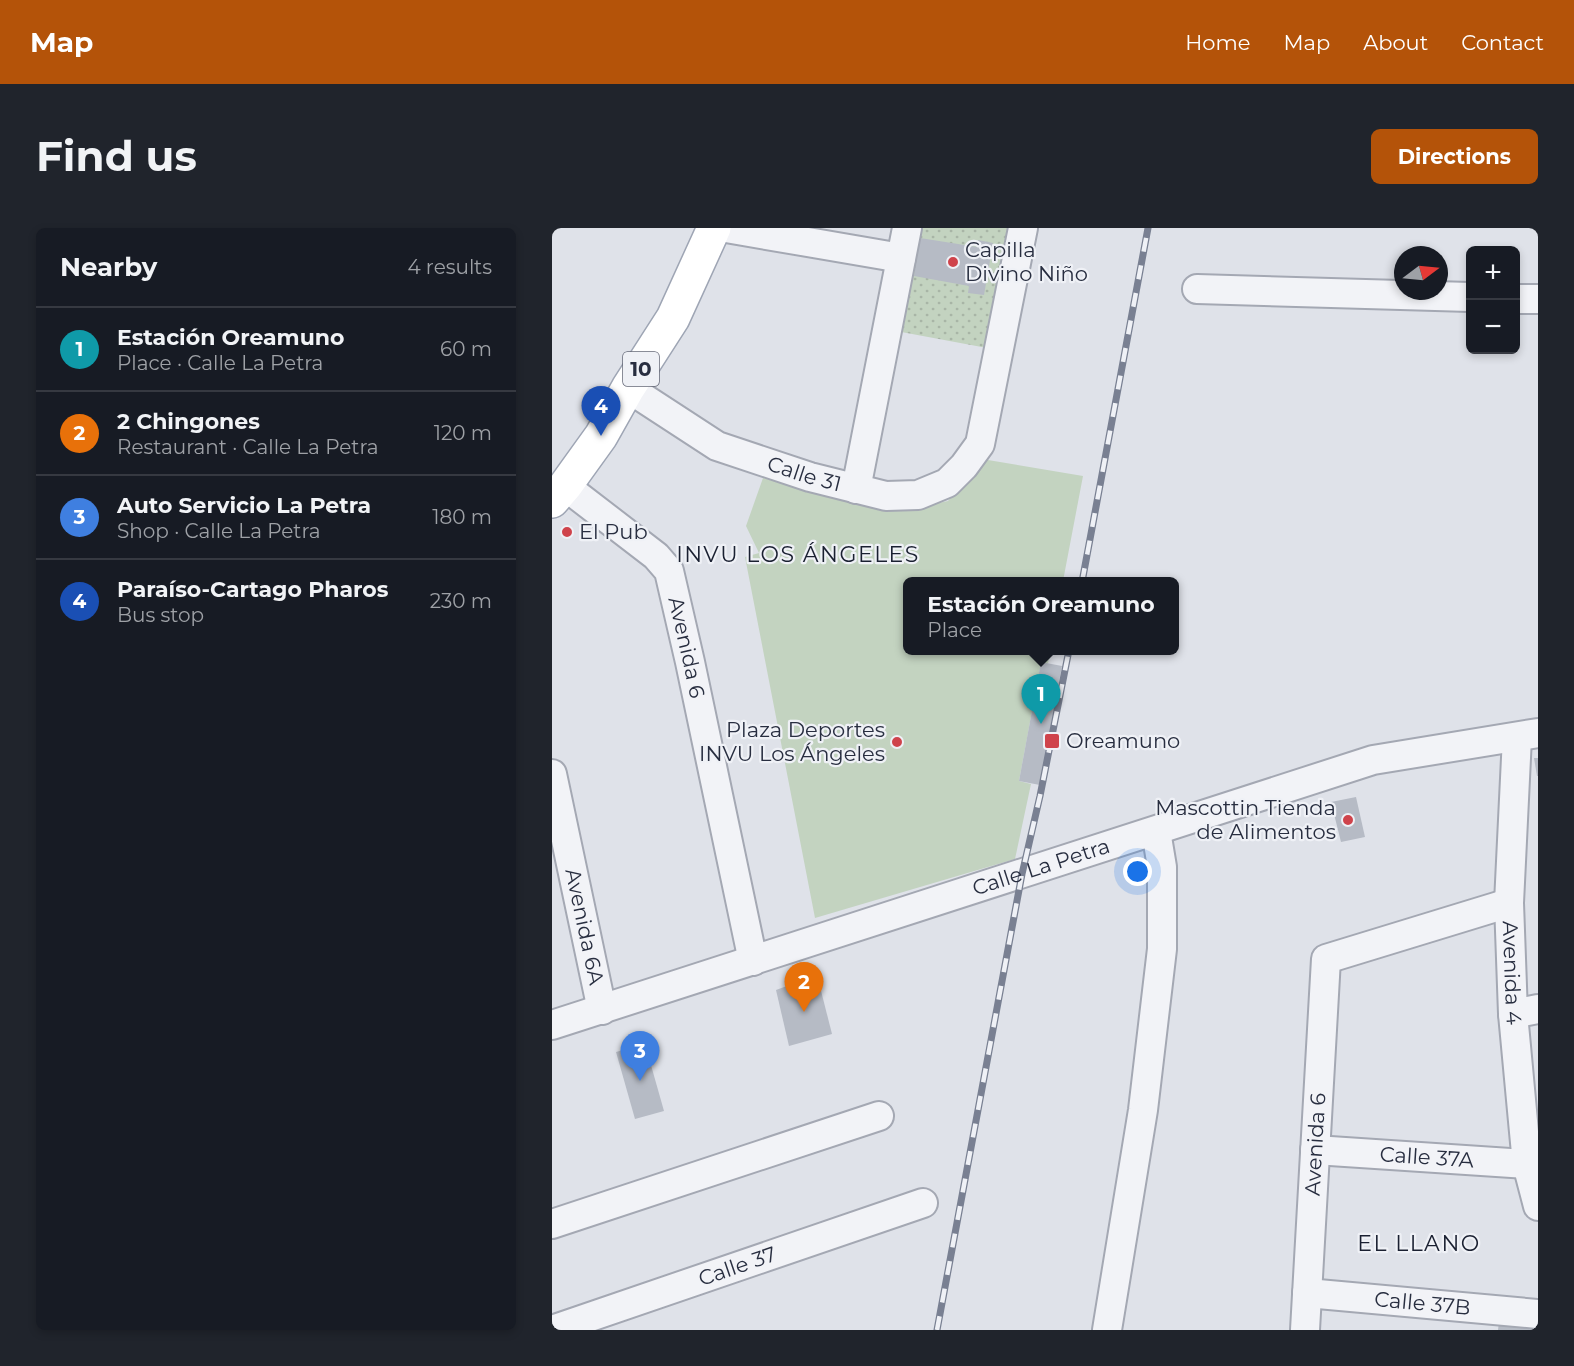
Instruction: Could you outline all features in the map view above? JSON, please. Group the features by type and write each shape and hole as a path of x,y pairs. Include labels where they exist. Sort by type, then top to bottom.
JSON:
{"main road":[{"name":"10","path":"559,494 601,436 628,388 673,318 714,228"}],"street":[{"path":"726,228 901,258"},
{"path":"856,489 907,228"},
{"name":"Calle 31","path":"628,388 717,446 783,469 856,489 886,496 918,495 947,483 964,466 980,444 1023,228"},
{"path":"1197,289 1466,297"},
{"path":"1520,298 1538,299"},
{"name":"Avenida 6","path":"559,494 656,556 669,571 753,961"},
{"name":"Calle La Petra","path":"552,1025 1373,760 1528,735"},
{"name":"Avenida 4","path":"1528,735 1509,903 1526,1012 1532,1163 1538,1206"},
{"name":"Avenida 6A","path":"552,774 602,1010"},
{"path":"1107,1330 1143,1110 1162,949 1162,867 1156,831"},
{"name":"Avenida 6","path":"1305,1330 1326,959 1509,903"},
{"path":"552,1224 879,1116"},
{"name":"Calle 37A","path":"1315,1150 1532,1163"},
{"name":"Calle 37","path":"552,1330 923,1203"},
{"name":"Calle 37B","path":"1307,1293 1538,1314"}],"green space":[{"path":"914,228 1009,228 987,348 896,331"},
{"path":"982,459 1083,476 1064,577 903,577 903,655 1050,655 1048,663 1041,663 1019,781 1031,784 1015,859 815,918 745,557 759,553 746,526 763,478 888,508 924,506 948,501"}],"building":[{"name":"Capilla Divino Niño","path":"920,238 977,247 978,240 993,243 984,295 968,293 969,286 914,276"},
{"path":"1041,662 1062,666 1040,785 1019,781"},
{"path":"1534,758 1538,758 1538,776 1537,776"},
{"name":"Mascottin Tienda de Alimentos","path":"1356,797 1365,837 1341,842 1331,802"},
{"path":"817,975 832,1034 789,1046 776,990"},
{"path":"645,1044 664,1111 635,1119 616,1052"},
{"path":"1499,1322 1538,1324 1538,1330 1498,1330"}],"railway":[{"path":"1083,577 1148,228"},
{"path":"937,1330 1022,874 1068,655"}],"place":[{"name":"Capilla Divino Niño","path":"953,262"},
{"name":"Paraíso-Cartago Pharos","path":"601,436"},
{"name":"El Pub","path":"567,532"},
{"name":"Estación Oreamuno","path":"1041,724"},
{"name":"Oreamuno","path":"1052,741"},
{"name":"Plaza Deportes INVU Los Ángeles","path":"897,742"},
{"name":"Mascottin Tienda de Alimentos","path":"1348,820"},
{"name":"2 Chingones","path":"804,1012"},
{"name":"Auto Servicio La Petra","path":"640,1081"}],"district":[{"name":"INVU LOS ÁNGELES","path":"798,554"},
{"name":"EL LLANO","path":"1419,1243"}]}
